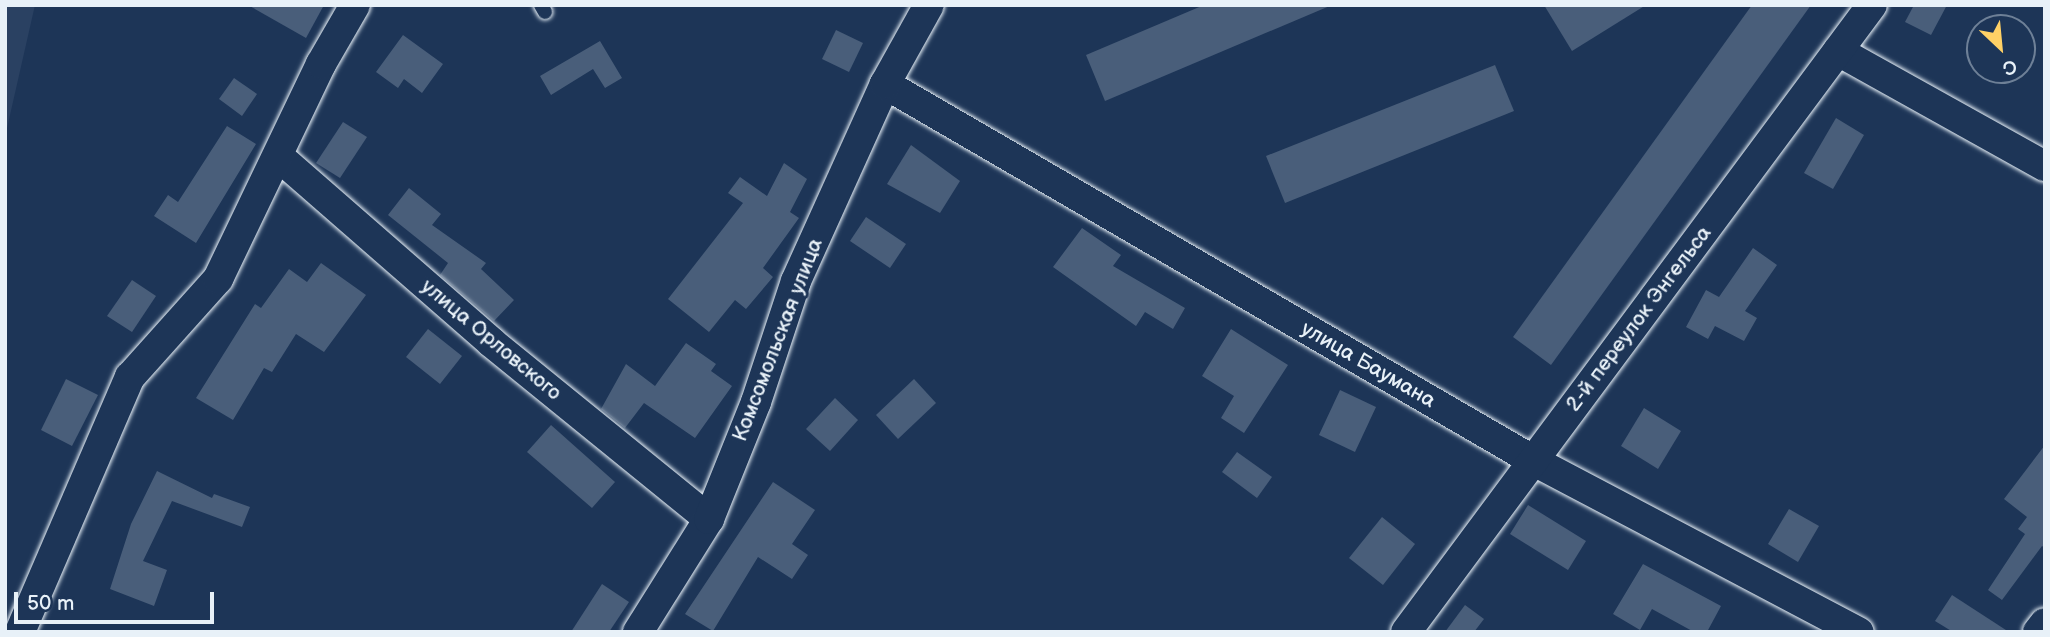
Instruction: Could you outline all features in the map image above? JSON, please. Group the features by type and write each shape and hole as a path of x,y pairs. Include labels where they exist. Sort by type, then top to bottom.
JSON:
{"street":[{"path":"20,632 130,377 218,279 321,64 355,5"},
{"name":"Комсомольская улица","path":"638,632 709,519 756,402 796,281 886,84 929,5"},
{"name":"2-й переулок Энгельса","path":"1406,632 1872,5"},
{"path":"1838,51 2045,166"},
{"name":"улица Баумана","path":"886,84 1534,461 1859,632"},
{"name":"улица Орловского","path":"278,156 491,342 709,519"},
{"path":"2038,632 2045,623"}],"shaded area":[{"path":"5,5 35,5 5,137"}],"building":[{"path":"248,5 324,5 306,38"},
{"path":"1204,5 1332,5 1105,101 1086,55"},
{"path":"1544,5 1646,5 1572,51"},
{"path":"1752,5 1811,5 1551,365 1513,337"},
{"path":"1914,5 1947,5 1931,35 1905,22"},
{"path":"836,30 863,43 849,72 822,59"},
{"path":"403,35 443,64 422,93 404,79 398,88 376,72"},
{"path":"600,41 622,78 605,88 593,69 551,95 540,76"},
{"path":"1495,65 1514,111 1285,203 1266,156"},
{"path":"234,78 257,94 242,116 219,99"},
{"path":"1836,118 1864,135 1833,189 1804,173"},
{"path":"343,122 367,137 340,178 316,163"},
{"path":"227,126 256,144 196,243 154,216 168,195 178,202"},
{"path":"911,145 960,181 940,213 887,184"},
{"path":"784,163 807,179 790,212 799,218 763,268 773,277 746,309 735,300 709,332 668,299 743,203 728,193 740,177 767,196"},
{"path":"409,188 441,214 432,225 486,263 481,269 514,300 494,321 440,275 448,263 388,215"},
{"path":"866,217 906,244 890,268 850,241"},
{"path":"1082,228 1121,255 1113,266 1185,308 1173,329 1145,312 1136,326 1053,267"},
{"path":"1753,248 1777,265 1745,311 1757,318 1744,341 1715,326 1708,339 1686,327 1706,290 1719,297"},
{"path":"321,263 366,295 324,352 296,334 272,372 264,368 233,420 196,398 255,304 261,308 289,269 307,282"},
{"path":"132,280 156,296 132,332 107,316"},
{"path":"428,329 462,356 440,384 406,357"},
{"path":"1231,329 1288,365 1244,433 1221,418 1234,396 1202,376"},
{"path":"686,343 716,364 711,371 732,386 695,438 644,403 625,428 601,409 626,364 655,386"},
{"path":"66,379 98,395 72,446 41,430"},
{"path":"914,379 936,403 898,439 876,415"},
{"path":"1340,390 1376,407 1355,452 1319,435"},
{"path":"835,398 858,420 830,451 806,429"},
{"path":"1644,408 1681,431 1658,469 1621,446"},
{"path":"551,425 615,482 592,508 527,452"},
{"path":"2045,445 2045,548 2042,546 2002,600 1988,590 2025,534 2018,529 2027,517 2004,499"},
{"path":"1237,452 1272,477 1257,498 1222,472"},
{"path":"157,471 212,498 214,494 250,507 242,527 172,501 143,561 167,570 154,606 110,589 131,524"},
{"path":"773,482 815,510 792,544 808,555 792,579 758,557 713,631 685,614"},
{"path":"1528,505 1586,541 1568,570 1510,534"},
{"path":"1789,509 1819,526 1798,562 1768,544"},
{"path":"1382,517 1415,544 1383,585 1349,558"},
{"path":"1643,564 1721,606 1707,632 1694,632 1652,609 1640,630 1613,614"},
{"path":"602,584 629,602 609,632 571,632"},
{"path":"1952,595 2009,632 1953,632 1935,621"},
{"path":"1465,605 1484,619 1474,632 1445,632"}]}
